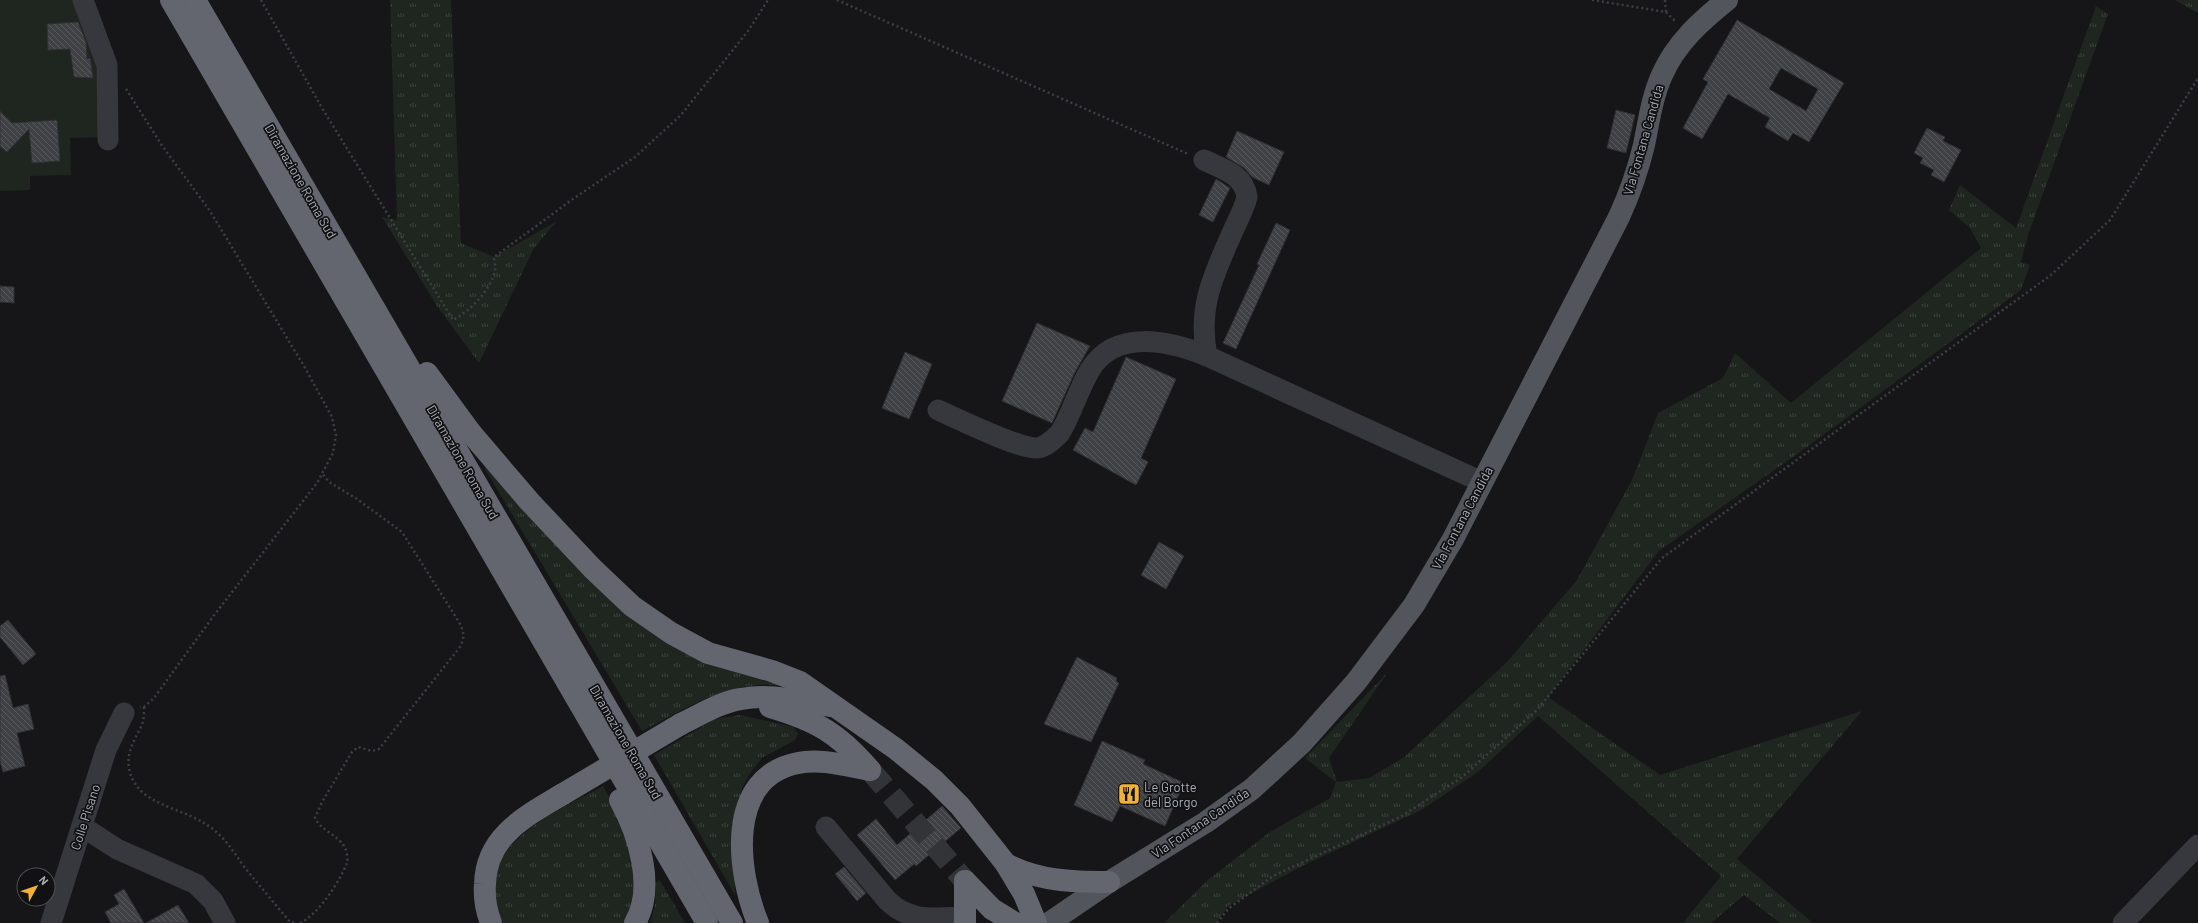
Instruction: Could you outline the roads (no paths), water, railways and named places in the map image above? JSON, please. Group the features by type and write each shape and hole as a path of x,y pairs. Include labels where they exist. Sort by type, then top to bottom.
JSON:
{"highway":[{"name":"Diramazione Roma Sud","path":"171,0 474,525 707,923"},
{"name":"Diramazione Roma Sud","path":"195,0 732,923"},
{"path":"318,212 431,380 471,433 529,501 606,582 647,617 683,641 721,658 792,678 836,706 906,756 934,780 960,806 1006,864 1024,894 1036,923"},
{"path":"474,525 624,806 634,828 641,854 644,877 641,908 635,923"},
{"path":"491,923 486,906 484,888 487,865 492,851 509,829 563,794 681,724 721,705 740,699 761,697 784,698 836,706"},
{"path":"740,699 818,724 844,743 870,770 832,763 800,762 780,769 763,782 755,791 745,814 741,837 741,859 747,893 758,923"},
{"path":"1006,864 1038,877 1068,881 1109,882"},
{"path":"965,920 965,881 992,909 1015,923"}],"main road":[{"name":"Via Fontana Candida","path":"1049,923 1109,882 1230,805 1269,774 1321,723 1356,682 1414,605 1482,482 1619,217 1636,172 1657,87 1673,54 1689,34 1727,0"}],"street":[{"path":"83,0 108,64 108,140"},
{"path":"1204,160 1237,176 1244,185 1247,197 1213,276 1206,300 1203,334 1207,356"},
{"path":"938,410 1022,446 1038,448 1053,440 1060,433 1090,370 1099,359 1110,350 1133,342 1159,342 1188,348 1207,356 1482,482"},
{"name":"Colle Pisano","path":"51,923 83,827 106,750 124,713"},
{"path":"83,827 117,849 196,884 213,901 225,923"},
{"path":"826,827 887,900 899,911 918,918 965,920"},
{"path":"2123,923 2198,845"}],"tunnel":[{"path":"870,770 965,881"}],"place":[{"name":"Le Grotte del Borgo","path":"1129,794"}]}
